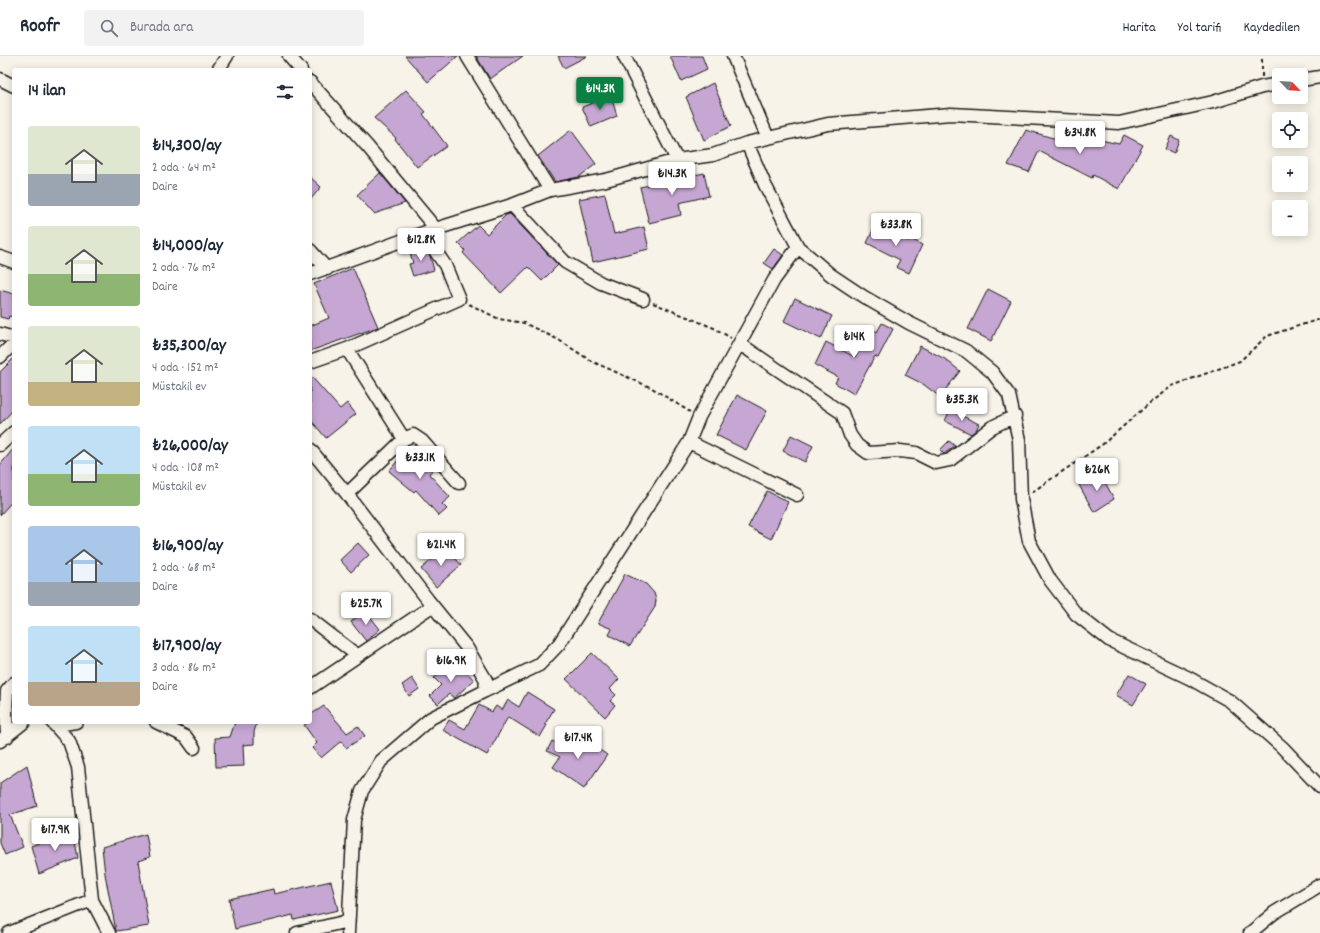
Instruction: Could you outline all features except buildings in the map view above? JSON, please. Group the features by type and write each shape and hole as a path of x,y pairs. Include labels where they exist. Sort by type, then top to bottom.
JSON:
{"street":[{"path":"219,68 227,56"},
{"path":"290,56 299,68"},
{"path":"467,56 550,190"},
{"path":"624,56 677,160"},
{"path":"733,56 768,138"},
{"path":"1308,79 1320,77"},
{"path":"0,79 12,85"},
{"path":"312,84 368,146 436,229"},
{"path":"312,273 423,233 512,205 550,190 606,180 677,160 713,155 747,143 828,124 951,114 1119,123 1213,102 1272,85"},
{"path":"747,143 765,185 798,247 830,275 864,297 909,323 966,351 992,372 1009,395 1015,416 1019,440 1021,499 1029,541 1050,580 1076,614 1109,640 1189,678 1230,701 1282,747 1320,787"},
{"path":"512,205 565,262 601,283 643,299"},
{"path":"312,361 346,349 459,299 445,265 423,233"},
{"path":"297,933 348,927 354,820 362,791 381,761 431,718 539,665 559,644 689,442 699,417 774,280 798,247"},
{"path":"312,252 327,269"},
{"path":"0,257 12,261"},
{"path":"0,334 12,337"},
{"path":"740,344 842,413 857,445 868,453 900,451 916,453 936,463 950,460 992,427 1015,416"},
{"path":"0,357 12,345"},
{"path":"346,349 404,438"},
{"path":"0,445 12,434"},
{"path":"347,494 404,438 413,435 422,441 459,483"},
{"path":"689,442 797,495"},
{"path":"312,455 347,494 432,606 467,648 486,680 485,691"},
{"path":"312,687 432,606"},
{"path":"312,619 358,656"},
{"path":"4,739 9,690"},
{"path":"4,739 22,724"},
{"path":"54,724 69,741 78,767 92,900 109,933"},
{"path":"160,724 186,737 194,748"},
{"path":"1250,933 1274,913 1320,885"},
{"path":"9,933 92,900"}],"path":[{"path":"1262,56 1262,87"},
{"path":"459,299 499,319 524,323 559,340 591,361 652,388 699,417"},
{"path":"643,299 714,328 740,344"},
{"path":"1021,499 1102,444 1152,401 1172,386 1240,361 1267,336 1320,319"}]}
